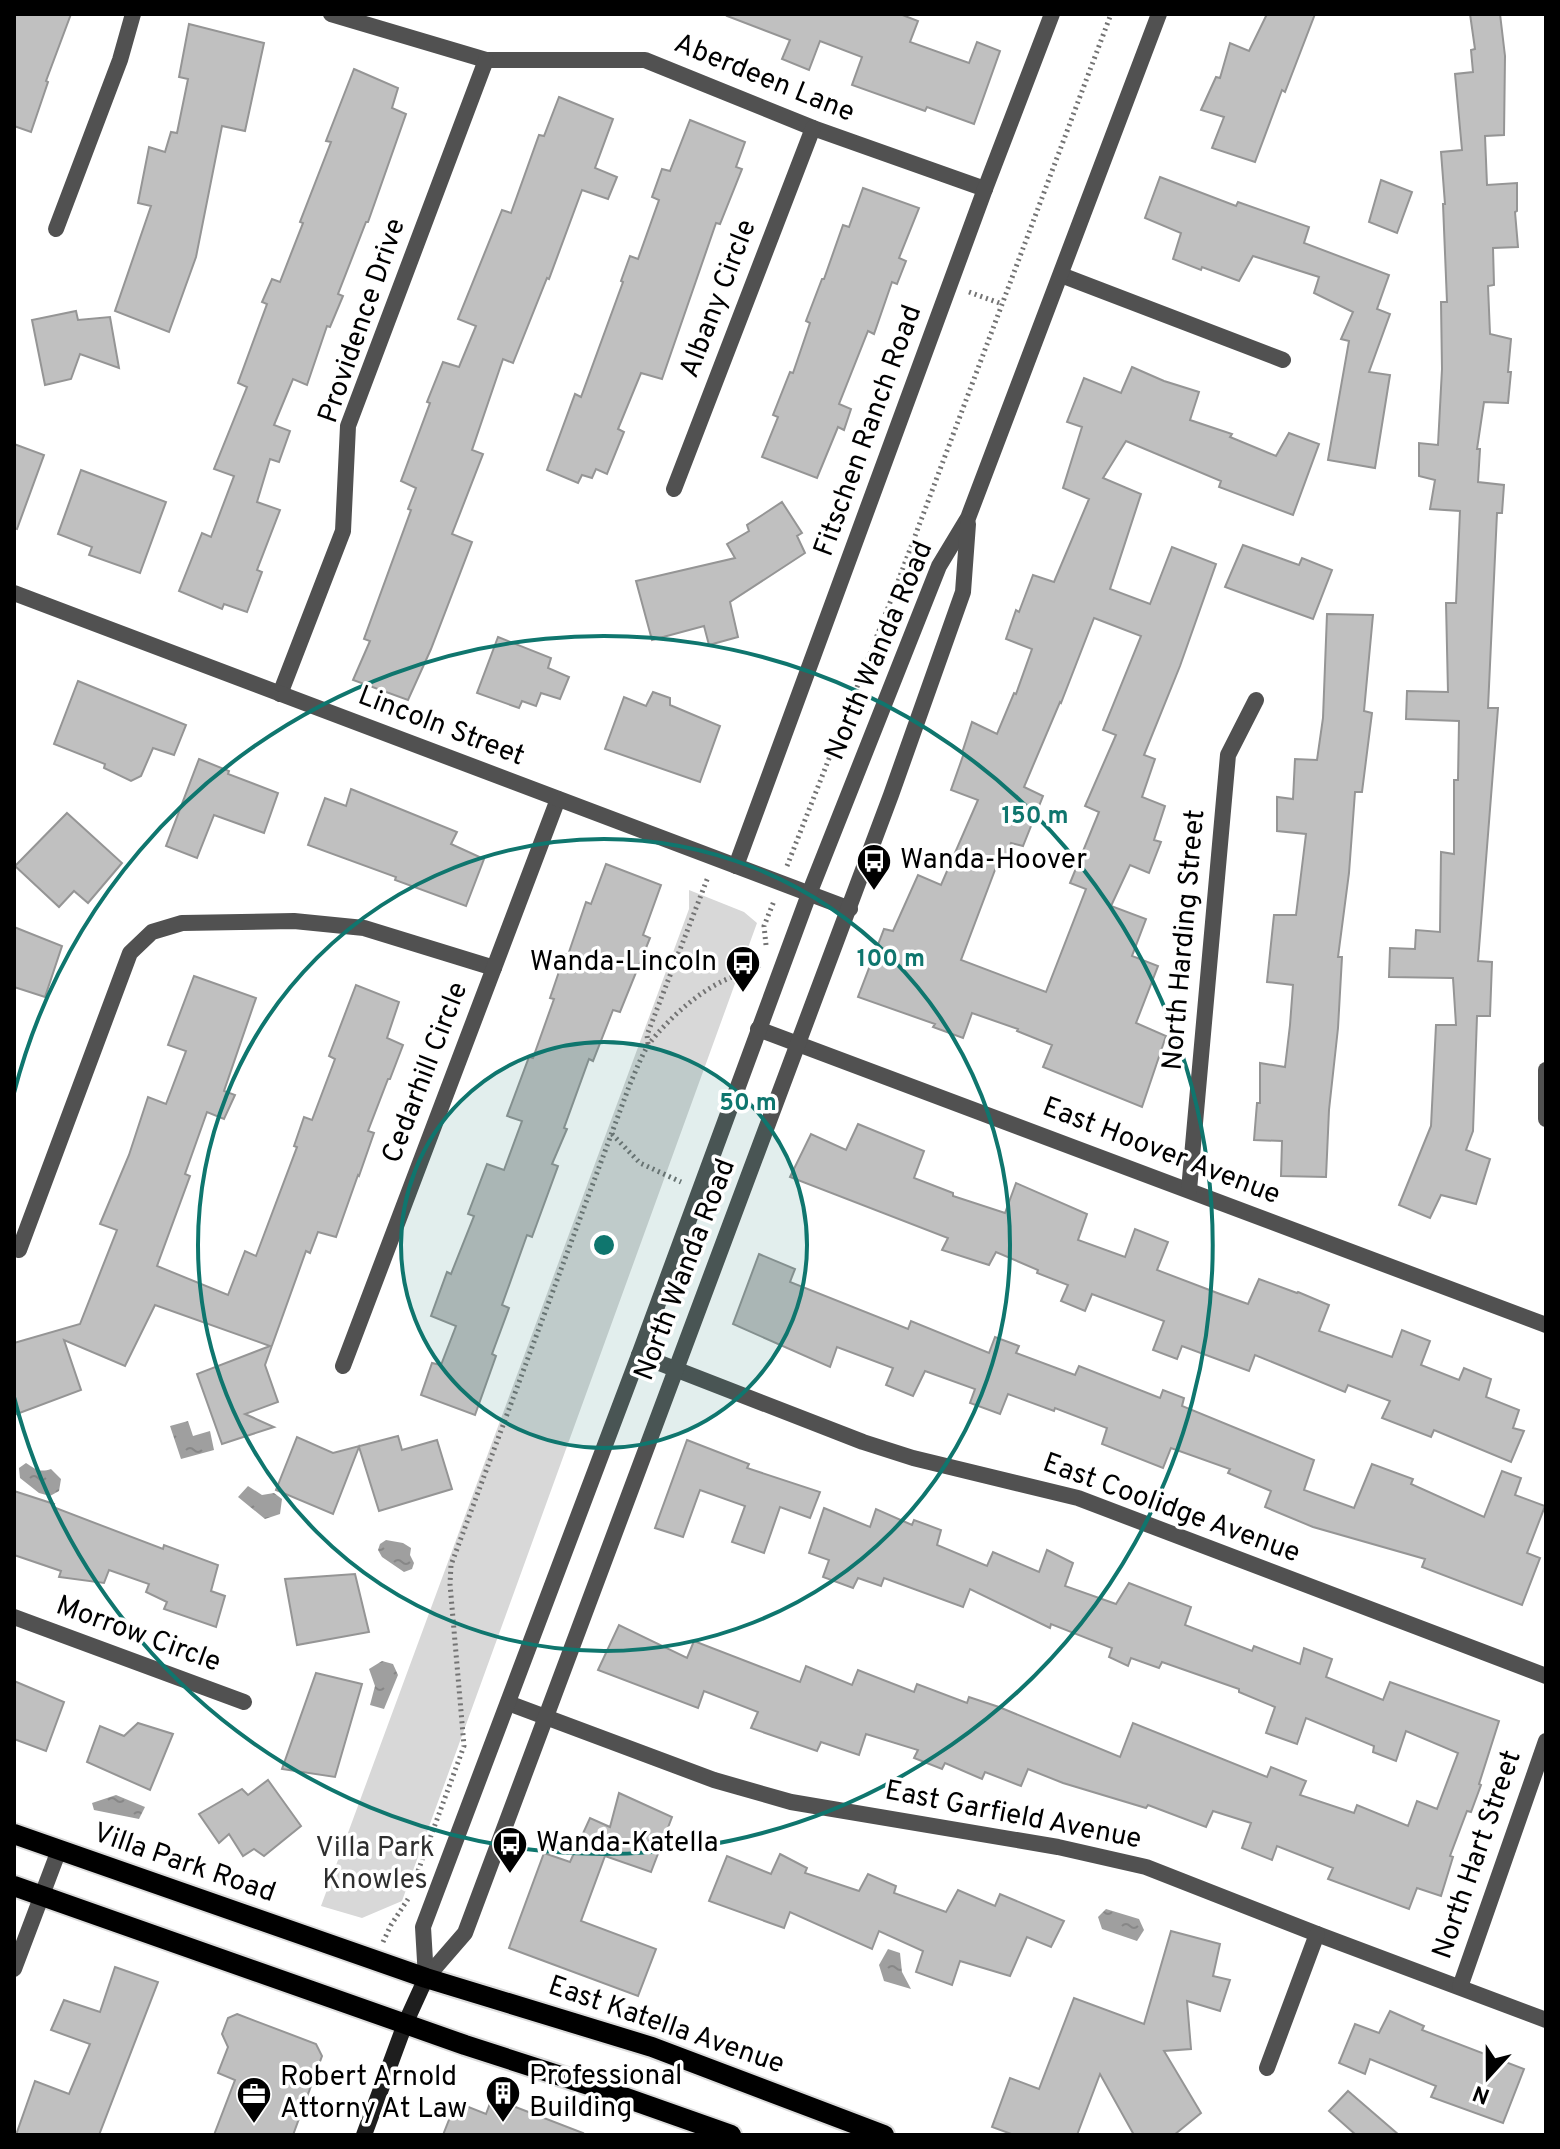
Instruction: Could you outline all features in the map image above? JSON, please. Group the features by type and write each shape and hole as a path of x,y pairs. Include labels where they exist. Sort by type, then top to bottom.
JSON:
{"main road":[{"name":"Villa Park Road","path":"14,1834 426,1978"},
{"path":"14,1886 731,2135"},
{"name":"North Wanda Road","path":"364,2135 405,2024 426,1978"},
{"name":"East Katella Avenue","path":"426,1978 631,2039 884,2135"}],"street":[{"path":"56,229 120,60 133,14"},
{"name":"Aberdeen Lane","path":"331,14 486,60 645,60 813,128 985,189"},
{"name":"Fitschen Ranch Road","path":"736,866 1052,14"},
{"name":"North Wanda Road","path":"426,1978 423,1927 639,1355 758,1029 939,566 968,518 1159,14"},
{"name":"Providence Drive","path":"280,694 343,531 348,426 486,60"},
{"name":"Albany Circle","path":"674,489 813,128"},
{"path":"1061,275 1283,360"},
{"name":"North Wanda Road","path":"426,1978 465,1933 850,909 963,592 968,518"},
{"name":"Lincoln Street","path":"14,593 850,909"},
{"name":"North Harding Street","path":"1189,1190 1228,755 1256,700"},
{"name":"Cedarhill Circle","path":"343,1366 558,799"},
{"path":"19,1250 130,953 152,932 182,923 294,921 364,928 494,968"},
{"name":"East Hoover Avenue","path":"758,1029 1546,1325"},
{"path":"1546,1070 1546,1119"},
{"name":"East Coolidge Avenue","path":"639,1355 888,1450 1078,1498 1546,1676"},
{"name":"Morrow Circle","path":"14,1617 244,1702"},
{"name":"East Garfield Avenue","path":"508,1703 714,1780 791,1802 1058,1847 1146,1867 1546,2020"},
{"name":"North Hart Street","path":"1460,1987 1546,1741"},
{"path":"14,1969 59,1850"},
{"path":"1267,2068 1317,1934"}],"path":[{"path":"790,858 891,600 1111,14"},
{"path":"951,285 1002,304"},
{"path":"648,1045 647,1035 715,858"},
{"path":"764,926 767,949"},
{"path":"417,1874 464,1746 451,1565 630,1084 648,1045 679,1012 725,979 752,971 761,964 764,956"},
{"path":"612,1134 640,1163 685,1184"},
{"path":"375,1960 412,1888"}],"green space":[{"name":"Villa Park Knowles","path":"689,890 744,912 757,923 402,1901 362,1918 321,1906 689,909"}],"water":[{"path":"188,1421 193,1436 210,1431 214,1450 181,1459 170,1426"},
{"path":"26,1463 35,1469 51,1469 61,1479 59,1491 50,1496 39,1493 20,1478 19,1468"},
{"path":"248,1486 262,1495 274,1493 282,1499 280,1514 265,1519 238,1497"},
{"path":"386,1540 411,1548 412,1569 404,1572 382,1557 378,1550"},
{"path":"382,1661 393,1664 398,1675 384,1709 370,1705 375,1686 369,1669"},
{"path":"116,1795 145,1807 139,1819 94,1810 92,1803"},
{"path":"1106,1909 1139,1919 1144,1930 1137,1941 1102,1929 1098,1917"},
{"path":"888,1949 900,1953 902,1972 911,1989 884,1981 879,1965"}],"building":[{"path":"14,14 71,14 31,132 14,126"},
{"path":"728,14 900,14 918,21 910,42 969,63 977,42 1000,51 974,124 927,107 925,111 852,85 862,57 820,41 809,70 782,59 790,40"},
{"path":"1267,14 1315,14 1255,162 1212,148 1224,117 1201,110 1216,77 1220,78 1230,43 1249,51"},
{"path":"1470,14 1500,14 1505,56 1504,135 1485,136 1487,185 1517,183 1515,212 1518,247 1493,248 1494,285 1488,286 1490,334 1511,339 1508,403 1484,402 1477,449 1480,449 1478,482 1504,485 1502,513 1497,513 1488,708 1498,708 1478,961 1492,962 1490,1016 1477,1016 1473,1131 1466,1150 1490,1159 1476,1204 1441,1195 1430,1218 1399,1205 1431,1126 1436,1025 1456,1025 1453,978 1389,977 1390,948 1415,949 1416,930 1440,932 1441,852 1454,854 1454,780 1458,780 1459,721 1406,719 1407,691 1448,692 1446,603 1456,603 1460,511 1430,509 1435,480 1419,476 1419,443 1438,445 1442,369 1441,302 1447,302 1441,152 1462,150 1455,74 1473,72 1471,50 1475,49"},
{"path":"189,24 264,43 245,131 222,126 196,257 169,332 115,311 151,206 138,203 149,147 165,152 171,132 177,133 188,79 179,77"},
{"path":"354,69 398,88 392,108 406,114 368,222 338,294 343,296 330,327 327,326 307,385 293,379 274,425 290,431 279,462 270,459 257,502 280,510 257,570 262,572 247,612 224,604 222,609 179,591 202,533 211,537 234,476 214,469 247,387 238,383 267,304 262,302 272,279 280,282 331,142 326,141"},
{"path":"559,97 613,119 595,168 617,177 608,199 582,190 513,363 503,359 472,450 483,454 452,534 472,542 408,700 353,680 370,641 364,639 411,510 408,509 416,488 401,481 443,362 459,367 476,326 458,319 502,210 511,213 539,135 544,136"},
{"path":"690,120 745,142 736,167 742,169 720,224 716,223 662,379 641,373 618,429 624,432 607,474 596,469 592,478 582,475 578,483 547,470 575,394 581,397 630,256 638,259 659,200 652,197 662,169 670,171"},
{"path":"1160,177 1236,206 1238,202 1309,227 1304,243 1389,275 1377,309 1390,314 1369,372 1390,375 1375,468 1328,460 1349,341 1341,339 1353,312 1314,293 1319,277 1253,256 1239,281 1173,259 1181,233 1145,218"},
{"path":"1381,180 1412,192 1397,233 1369,222"},
{"path":"863,188 919,208 899,258 906,261 897,284 892,282 874,334 868,331 839,404 851,409 844,430 838,427 817,478 762,457 778,417 773,415 790,372 793,373 810,323 806,321 843,225 849,227"},
{"path":"76,311 78,320 110,317 119,368 80,354 71,379 45,385 32,320"},
{"path":"1132,367 1199,392 1190,420 1232,434 1230,437 1276,456 1289,433 1319,444 1293,515 1219,487 1221,481 1126,441 1103,478 1141,494 1110,589 1150,604 1172,547 1216,564 1144,755 1155,759 1142,797 1165,806 1154,840 1161,842 1149,873 1130,865 1111,906 1146,919 1132,956 1158,966 1136,1023 1166,1036 1142,1107 1043,1067 1052,1045 1018,1029 972,1013 963,1038 933,1027 935,1024 858,997 884,929 893,931 918,875 941,885 978,800 951,790 972,722 997,734 1032,649 1006,639 1016,610 1019,612 1033,575 1054,582 1089,499 1063,488 1082,427 1067,422 1084,378 1121,393","holes":["1094,618 1141,636 1103,730 1116,735 1085,806 1099,812 1070,883 1086,889 1046,992 961,960 1001,854 1006,856 1011,843 1023,846 1043,796 1024,787"]},
{"path":"14,444 44,455 17,529 14,528"},
{"path":"81,470 166,502 140,573 89,555 92,547 58,534"},
{"path":"782,502 802,533 797,536 805,553 730,602 738,637 709,645 704,626 652,640 636,581 735,558 727,544 749,531 747,525"},
{"path":"1243,545 1299,565 1302,558 1332,570 1313,619 1225,587"},
{"path":"1327,614 1373,615 1364,711 1372,713 1362,792 1355,792 1338,957 1342,957 1326,1177 1281,1176 1282,1141 1254,1140 1257,1103 1260,1103 1260,1063 1285,1067 1293,985 1267,982 1274,915 1296,915 1306,834 1277,831 1277,797 1293,799 1295,759 1317,760 1323,718"},
{"path":"498,637 551,658 548,668 569,677 560,699 541,693 536,706 522,701 519,708 477,693"},
{"path":"78,681 186,725 174,755 153,748 141,776 131,781 104,768 105,764 54,744"},
{"path":"653,692 670,698 670,705 720,726 700,782 605,749 624,697 646,706"},
{"path":"199,759 278,793 264,833 214,815 197,858 166,846"},
{"path":"351,789 457,832 451,844 484,859 466,906 308,845 325,798 346,806"},
{"path":"67,813 122,863 88,903 74,891 59,907 15,866"},
{"path":"606,864 661,885 643,935 650,938 620,1012 613,1010 593,1061 589,1059 564,1128 567,1129 552,1164 558,1166 532,1237 527,1235 502,1305 509,1308 475,1415 421,1395 432,1363 441,1365 456,1326 431,1316 447,1272 451,1274 474,1216 468,1214 487,1164 504,1170 522,1121 507,1116 529,1057 533,1058 554,999 550,998 565,954 568,955 586,902 591,904"},
{"path":"14,927 62,946 45,997 14,987"},
{"path":"194,976 256,998 224,1091 235,1095 224,1119 207,1112 185,1174 190,1176 157,1266 228,1295 245,1251 256,1256 297,1147 294,1146 304,1117 312,1120 335,1059 329,1056 356,985 399,1002 387,1038 403,1045 368,1131 374,1133 359,1176 336,1237 318,1232 310,1253 306,1251 265,1365 278,1402 245,1414 274,1427 222,1444 197,1374 270,1346 155,1305 125,1366 64,1340 81,1390 14,1415 14,1343 80,1324 117,1230 100,1224 129,1155 148,1097 166,1104 186,1051 168,1045"},
{"path":"858,1124 924,1151 914,1178 953,1193 953,1196 1005,1213 1016,1183 1087,1214 1078,1240 1125,1257 1135,1229 1168,1242 1157,1270 1220,1294 1248,1304 1259,1279 1298,1292 1329,1305 1319,1331 1392,1357 1402,1330 1430,1341 1421,1365 1459,1380 1464,1368 1491,1379 1486,1397 1519,1410 1513,1428 1524,1431 1511,1462 1434,1430 1431,1437 1382,1418 1390,1401 1348,1385 1345,1392 1255,1355 1249,1371 1182,1346 1177,1359 1153,1350 1164,1321 1092,1294 1085,1311 1061,1301 1068,1285 1037,1273 1038,1270 996,1252 989,1265 942,1250 948,1238 790,1177 811,1134 846,1150"},
{"path":"759,1254 795,1269 790,1282 908,1329 911,1321 989,1353 995,1337 1019,1346 1016,1353 1075,1375 1079,1366 1160,1398 1163,1390 1184,1398 1182,1406 1314,1460 1304,1490 1354,1508 1372,1464 1413,1479 1411,1484 1484,1517 1502,1471 1521,1478 1515,1495 1545,1506 1527,1553 1540,1558 1522,1605 1422,1567 1425,1559 1313,1527 1265,1507 1271,1491 1228,1473 1230,1469 1171,1448 1163,1468 1102,1444 1107,1428 1008,1394 1000,1414 970,1403 975,1389 925,1371 913,1396 886,1385 893,1368 837,1347 830,1367 733,1324"},
{"path":"398,1436 402,1450 437,1440 452,1489 379,1511 359,1447 333,1514 276,1490 297,1437 333,1453"},
{"path":"687,1440 749,1464 747,1468 820,1492 810,1518 780,1507 764,1553 732,1542 745,1506 700,1490 683,1537 655,1528"},
{"path":"14,1491 163,1549 164,1545 218,1565 211,1591 225,1596 216,1627 164,1609 167,1602 146,1592 149,1584 109,1570 104,1583 59,1577 61,1571 14,1555"},
{"path":"824,1508 870,1527 876,1509 912,1525 914,1520 941,1530 937,1545 987,1566 993,1552 1039,1572 1047,1550 1073,1563 1065,1586 1116,1604 1129,1583 1191,1607 1185,1625 1252,1651 1254,1646 1300,1664 1304,1648 1332,1659 1326,1677 1383,1700 1390,1682 1499,1721 1481,1785 1471,1812 1467,1811 1450,1856 1453,1857 1441,1896 1417,1888 1409,1909 1328,1879 1333,1868 1277,1846 1272,1860 1242,1848 1251,1823 1213,1811 1206,1827 1148,1805 1146,1808 1028,1769 1021,1786 985,1772 982,1779 945,1763 942,1769 914,1758 918,1750 866,1734 859,1755 821,1742 817,1751 751,1728 758,1712 704,1691 698,1708 598,1670 619,1625 687,1658 694,1641 800,1682 806,1666 852,1685 858,1670 914,1692 917,1684 967,1703 969,1697 1120,1757 1133,1723 1267,1777 1271,1767 1306,1781 1300,1795 1354,1813 1357,1805 1408,1826 1417,1801 1437,1809 1458,1753 1406,1731 1396,1761 1373,1752 1374,1746 1306,1718 1297,1744 1266,1733 1275,1707 1239,1692 1239,1689 1162,1662 1159,1668 1131,1658 1128,1666 1109,1657 1112,1648 1051,1624 1050,1628 970,1589 963,1607 884,1578 881,1586 858,1578 853,1588 823,1577 829,1560 809,1553"},
{"path":"355,1574 369,1632 297,1645 285,1579"},
{"path":"316,1673 362,1684 335,1777 282,1769"},
{"path":"14,1681 64,1702 46,1751 14,1739"},
{"path":"138,1723 173,1734 150,1790 87,1762 100,1726 124,1736"},
{"path":"268,1780 301,1826 264,1856 254,1849 243,1856 229,1834 219,1843 199,1814 242,1789 248,1795"},
{"path":"619,1793 672,1817 651,1872 605,1856 581,1921 656,1949 638,1996 509,1948 544,1853 570,1862 590,1818 610,1827"},
{"path":"780,1854 807,1868 805,1873 859,1891 868,1874 896,1886 894,1893 946,1912 958,1890 995,1906 1000,1894 1064,1921 1051,1947 1027,1937 1010,1976 960,1961 952,1985 916,1972 923,1951 879,1931 872,1949 790,1912 784,1928 709,1901 727,1856 771,1874"},
{"path":"1171,1931 1220,1944 1213,1976 1230,1980 1220,2011 1187,2001 1191,2049 1164,2051 1201,2113 1174,2135 1134,2135 1100,2074 1077,2135 1014,2135 992,2127 1010,2078 1039,2089 1074,1998 1144,2024"},
{"path":"115,1967 158,1982 99,2135 16,2135 35,2081 69,2094 90,2044 51,2030 64,2000 100,2012"},
{"path":"1390,2011 1424,2026 1422,2030 1524,2069 1503,2123 1431,2097 1436,2086 1370,2059 1365,2074 1339,2063 1355,2024 1379,2033"},
{"path":"237,2014 316,2044 322,2056 293,2135 214,2135 235,2080 218,2073 228,2047 222,2034 228,2018"},
{"path":"1348,2091 1399,2135 1356,2135 1329,2111"},
{"name":"Professional Building","path":"492,2098 583,2133 443,2135 456,2102 486,2114"}],"place":[{"name":"Wanda-Hoover","path":"874,892"},
{"name":"Wanda-Lincoln","path":"743,994"},
{"name":"Wanda-Katella","path":"510,1875"},
{"name":"Professional Building","path":"503,2124"},
{"name":"Robert Arnold Attorny At Law","path":"254,2125"}]}
